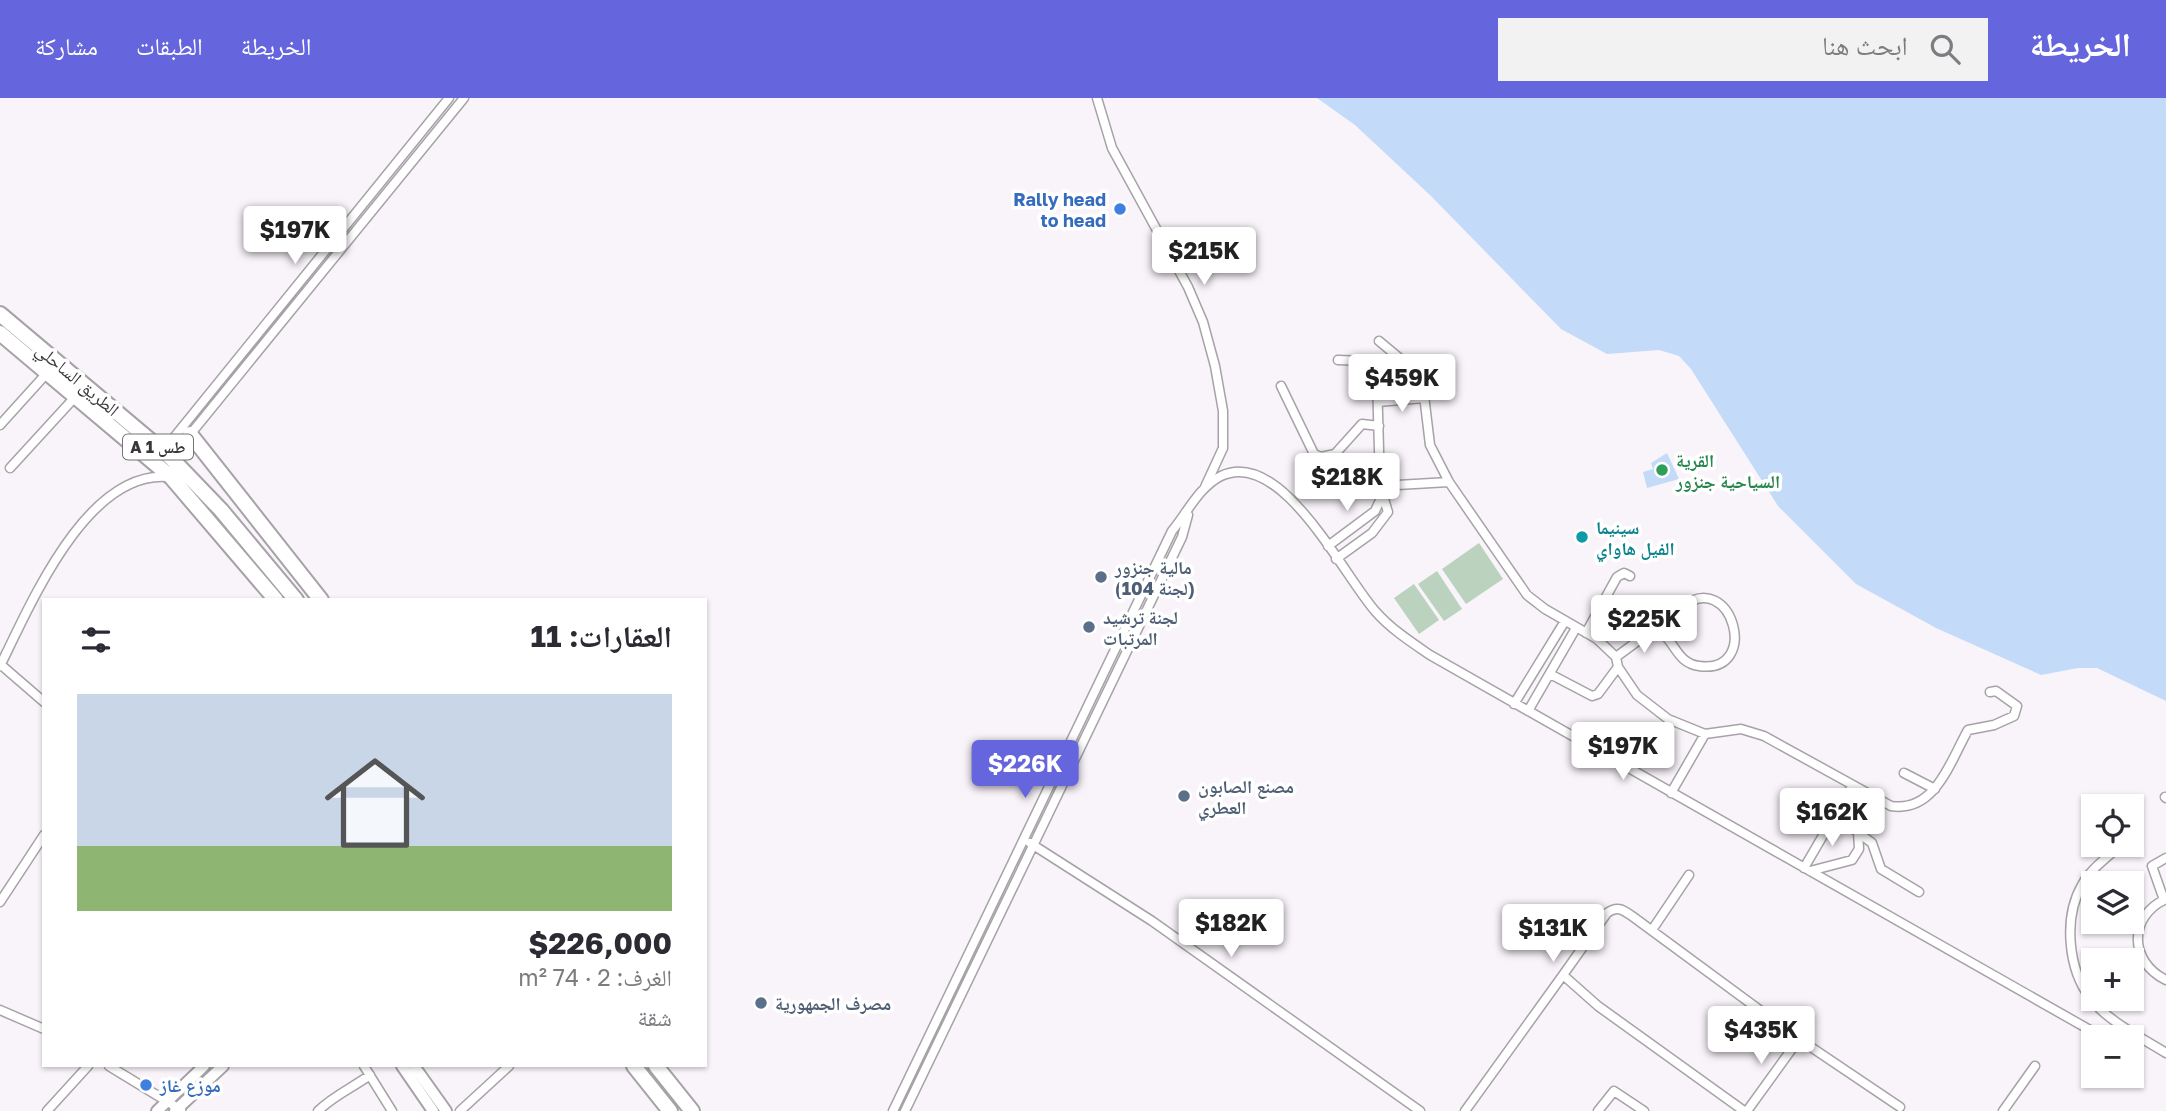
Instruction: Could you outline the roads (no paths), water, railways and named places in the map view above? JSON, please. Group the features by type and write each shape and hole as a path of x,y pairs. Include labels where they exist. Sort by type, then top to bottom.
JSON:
{"highway":[{"name":"الطريق الساحلي","path":"0,314 167,454 221,510 294,598"},
{"name":"الطريق الساحلي","path":"3,337 171,477 274,598"},
{"path":"190,434 319,598"},
{"path":"635,1067 670,1111"},
{"path":"657,1067 692,1111"}],"main road":[{"path":"176,1108 203,1067"},
{"path":"157,1111 176,1108 222,1067"},
{"path":"403,1067 433,1111"},
{"path":"415,1067 446,1111"}],"street":[{"path":"167,454 190,434 449,98"},
{"path":"167,454 349,230 464,98"},
{"path":"892,1111 1147,581 1172,531 1205,487 1223,448 1223,411 1215,366 1188,287 1112,148 1097,98"},
{"path":"1379,341 1415,371 1424,398 1430,445 1449,482 1527,594 1564,621 1586,633 1616,657 1618,667 1637,695 1668,719 1705,734 1741,729 1764,736 1891,806 1906,808 1921,804 1935,789 1968,730 1994,725 2014,716 2017,706 2015,702 1996,691 1990,692"},
{"path":"1335,559 1372,533 1386,518 1387,503 1380,486 1377,378 1373,365 1364,361 1338,360"},
{"path":"0,425 47,373"},
{"path":"1281,386 1314,454 1321,457 1335,454 1362,424 1379,426"},
{"path":"10,468 76,396"},
{"path":"1378,402 1424,398"},
{"path":"1205,487 1229,473 1242,473 1270,482 1301,509 1357,589 1389,624 1430,655 2081,1025"},
{"path":"42,700 0,665 40,584 78,530 120,489 148,477 171,477"},
{"path":"1380,486 1449,482"},
{"path":"1328,546 1375,511 1382,496"},
{"path":"905,1111 1182,537 1190,508"},
{"path":"1586,633 1617,577 1624,573 1630,576"},
{"path":"1147,581 1158,586"},
{"path":"1616,657 1687,603 1713,601 1731,615 1736,636 1733,647 1722,661 1701,667 1683,660 1662,632 1654,630"},
{"path":"1670,641 1671,622 1676,612"},
{"path":"1514,704 1564,621"},
{"path":"1528,711 1576,628"},
{"path":"1550,674 1592,696 1598,694 1618,667"},
{"path":"1671,793 1705,734"},
{"path":"1060,761 1071,767"},
{"path":"1904,773 1935,789"},
{"path":"1807,869 1852,786"},
{"path":"1835,815 1872,843 1881,869 1919,892"},
{"path":"1807,869 1852,860 1860,849 1858,831"},
{"path":"0,902 42,838"},
{"path":"1023,839 1153,921 1420,1111"},
{"path":"2108,857 2081,886 2070,929 2073,958 2080,980 2092,1001 2166,1053"},
{"path":"2166,858 2152,866 2165,900 2144,915 2137,943 2144,963 2166,980"},
{"path":"1652,930 1689,875"},
{"path":"1465,1111 1607,913 1614,908 1622,908 1799,1038 1900,1107"},
{"path":"1563,975 1598,1006 1746,1111 1799,1038"},
{"path":"0,1010 42,1029"},
{"path":"2003,1111 2035,1066"},
{"path":"47,1111 87,1067"},
{"path":"111,1067 176,1108"},
{"path":"365,1067 392,1111"},
{"path":"460,1111 508,1067"},
{"path":"318,1111 331,1098 340,1097 370,1075"},
{"path":"1598,1111 1614,1091 1644,1111"}],"water":[{"path":"1317,98 2166,98 2166,701 2097,668 2078,668 2041,675 1936,628 1856,584 1778,506 1691,369 1679,356 1659,350 1607,354 1561,329 1430,195 1355,125"},
{"name":"القرية السياحية جنزور","path":"1667,453 1679,479 1647,488 1643,472 1653,469 1651,463"}],"place":[{"name":"Rally head to head","path":"1120,209"},
{"name":"القرية السياحية جنزور","path":"1662,470"},
{"name":"سينيما الفيل هاواي","path":"1582,537"},
{"name":"مالية جنزور (لجنة 104)","path":"1101,577"},
{"name":"لجنة ترشيد المرتبات","path":"1089,627"},
{"name":"مصنع الصابون العطري","path":"1184,796"},
{"name":"مصرف الجمهورية","path":"761,1003"},
{"name":"موزع غاز","path":"146,1085"}]}
